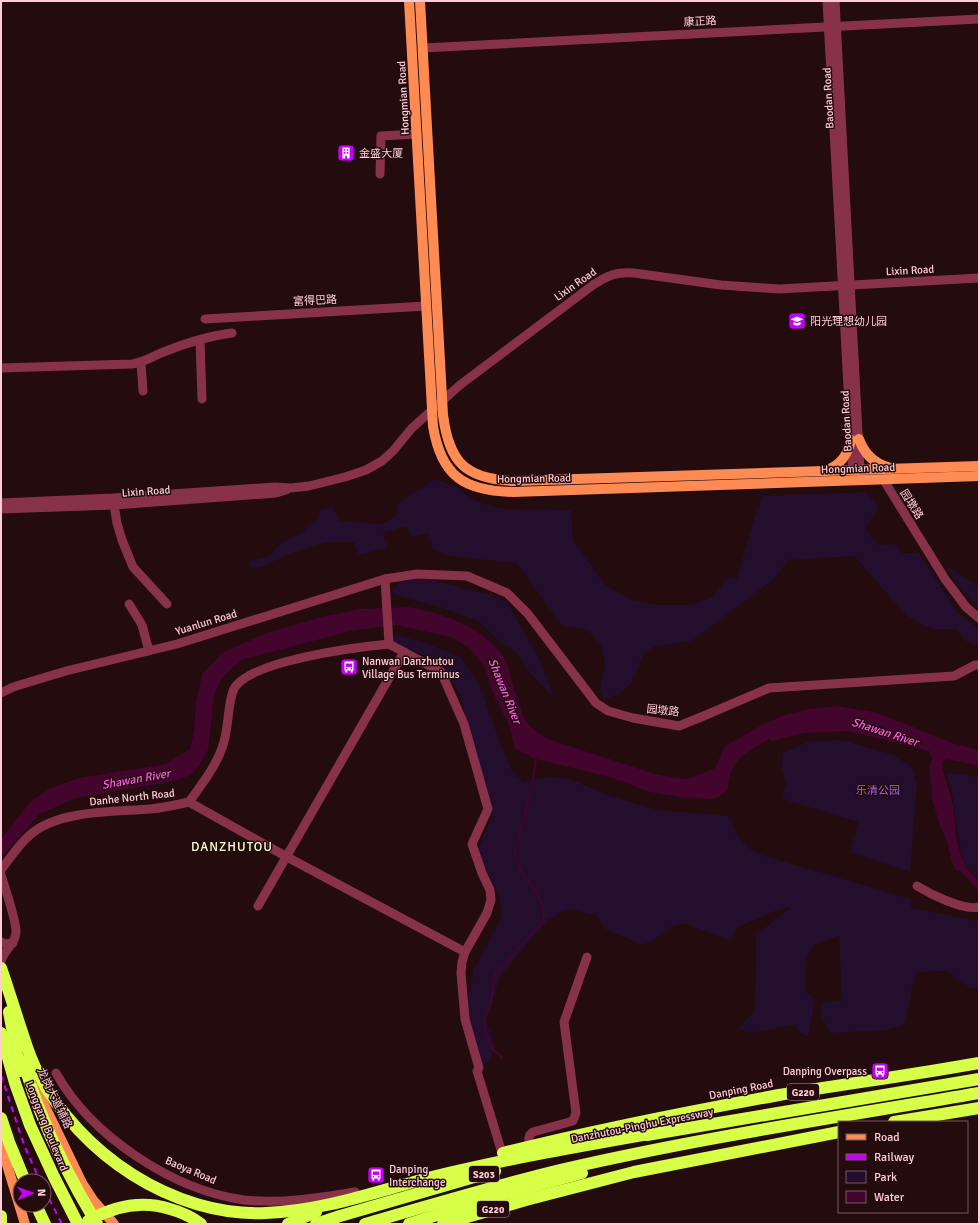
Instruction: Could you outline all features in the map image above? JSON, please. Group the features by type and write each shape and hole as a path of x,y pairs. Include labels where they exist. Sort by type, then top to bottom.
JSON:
{"highway":[{"path":"1,970 30,1125"},
{"path":"1,970 30,1056 37,1072 48,1091 76,1128 98,1149 130,1174 163,1192 206,1206 229,1211 265,1214 304,1209 356,1199 430,1178 515,1158 654,1133"},
{"name":"Longgang Boulevard","path":"1,1033 15,1083 30,1125 54,1178 78,1224"},
{"path":"24,1061 37,1104 47,1130 68,1174 97,1224"},
{"name":"Danping Road","path":"530,1146 627,1124 780,1095 907,1076 979,1063"},
{"path":"907,1076 979,1068"},
{"name":"Danzhutou-Pinghu Expressway","path":"316,1224 480,1175 654,1133 979,1079"},
{"path":"728,1121 859,1083"},
{"path":"409,1224 480,1201 566,1178 655,1150 731,1135 979,1093"},
{"path":"922,1117 979,1104"},
{"path":"900,1121 979,1108"},
{"path":"1,1118 22,1173"},
{"path":"731,1135 838,1128"},
{"name":"G220","path":"443,1224 460,1221 526,1200 634,1172 838,1132"},
{"name":"G220","path":"289,1224 355,1192 385,1182 530,1146"},
{"name":"S203","path":"365,1224 478,1191 560,1170 655,1150"},
{"path":"447,1167 460,1221"},
{"path":"83,1224 98,1215 116,1208 132,1204 152,1204 183,1213 201,1224"},
{"path":"1,1216 1,1224"}],"main road":[{"name":"Hongmian Road","path":"409,1 435,441 440,456 457,478 482,489 513,492 857,473 896,469 979,466"},
{"name":"Hongmian Road","path":"420,1 442,400 446,435 452,452 462,464 473,472 486,478 514,481 822,471 857,473 883,479 979,476"},
{"path":"822,471 829,469 841,460 855,439 871,459 886,467 896,469"},
{"name":"龙岗大道辅路","path":"1,970 24,1061 82,1183 93,1200 114,1224"},
{"path":"1,1145 26,1224"}],"street":[{"name":"Baodan Road","path":"827,1 832,26 857,473"},
{"name":"Baodan Road","path":"832,26 835,1"},
{"name":"康正路","path":"423,48 979,19"},
{"path":"380,174 381,136 417,134"},
{"name":"Lixin Road","path":"1,503 114,505 275,487 292,488 309,486 345,477 382,461 393,451 412,428 460,385 593,285 613,274 624,272 720,285 779,289 979,278"},
{"name":"富得巴路","path":"205,319 426,306"},
{"path":"1,368 112,366 141,362 160,354 215,336 232,334"},
{"path":"200,341 202,398"},
{"path":"141,362 142,391"},
{"name":"园墩路","path":"883,479 945,579 966,607 979,618"},
{"name":"Lixin Road","path":"1,509 218,494"},
{"path":"114,505 122,540 133,567 167,604"},
{"name":"Yuanlun Road","path":"1,693 66,671 177,644 385,579 417,574 467,576 507,594 528,614 596,703 608,711 679,726 706,716 769,688 954,676 979,664"},
{"path":"385,579 389,644 441,672 464,724 488,809 472,844 482,873 490,890 491,900 488,913 465,952 461,973 465,1019 479,1068 477,1071 502,1153"},
{"path":"129,604 142,626 149,650"},
{"name":"Danhe North Road","path":"1,870 16,850 31,834 48,823 71,816 152,809 189,802 209,773 222,749 227,732 233,690 243,679 258,670 326,652 389,644"},
{"path":"258,906 404,652"},
{"path":"189,802 287,857 465,952"},
{"path":"1,875 15,922 16,933 13,943 6,950 1,960"},
{"path":"917,886 926,892 967,908 979,907"},
{"path":"1,942 6,944 13,943"},
{"path":"530,1146 528,1137 529,1134 574,1120 575,1118 576,1113 564,1022 587,957"},
{"name":"Baoya Road","path":"56,1073 62,1085 82,1111 120,1144 152,1167 210,1193 244,1200 282,1201 305,1200 355,1192"},
{"path":"282,1201 292,1205 294,1208 294,1214 289,1224"}],"green space":[{"path":"435,479 456,487 476,501 502,509 571,510 573,541 605,585 632,600 659,605 691,605 713,597 727,577 737,579 754,518 763,496 865,492 879,507 865,529 878,545 896,544 900,553 919,553 957,612 979,629 979,645 971,644 966,641 957,629 934,629 919,623 906,615 854,556 789,560 773,580 692,641 653,647 643,655 632,682 620,694 603,700 600,689 605,665 602,646 587,630 562,626 517,563 448,556 433,549 428,533 411,537 407,526 383,533 387,548 358,555 354,542 326,542 292,553 261,567 251,568 249,561 269,556 281,543 302,532 318,519 320,510 333,506 339,521 382,524 396,516 398,503"},
{"path":"945,565 979,587 979,609 961,589"},
{"path":"424,578 490,595 507,602 543,666 554,698 530,673 517,653 500,642 477,620 436,606 392,594 393,588 403,581"},
{"path":"395,634 430,645 460,657 479,684 502,748 514,775 524,782 548,777 571,779 609,796 658,810 729,816 741,841 750,849 765,856 911,899 911,908 979,921 979,989 970,988 947,971 916,972 904,1025 887,1030 830,1033 820,1014 822,1003 842,1000 839,936 815,944 806,958 805,991 815,999 808,1037 800,1033 795,1025 750,1033 738,1029 755,1010 756,935 791,907 775,911 738,927 731,940 685,924 680,924 665,931 654,940 642,945 605,929 596,915 568,909 549,919 501,975 486,1019 495,1047 490,1060 481,1068 466,1010 474,969 500,921 501,916 501,906 497,892 479,855 483,837 493,816 459,693 442,668 426,656 393,643"},
{"name":"乐清公园","path":"842,740 894,755 912,768 917,784 910,872 850,852 858,822 782,799 787,784 782,769 783,753 807,742"},
{"path":"947,774 961,774 979,777 979,879 969,869 963,860 953,798"}],"water":[{"name":"Shawan River","path":"409,607 450,618 464,624 487,639 498,649 509,668 512,682 525,720 545,738 658,775 688,779 715,768 725,746 764,724 782,716 808,709 836,706 875,712 952,743 979,750 979,766 947,759 942,762 954,810 957,841 966,865 957,872 952,863 947,841 939,823 933,802 929,768 932,758 929,751 849,731 804,733 772,741 769,739 746,753 740,758 732,771 729,779 728,790 719,797 711,799 685,798 650,792 613,778 536,759 514,748 510,727 493,693 485,668 470,648 451,637 396,625 351,631 244,659 231,669 220,681 214,696 208,750 200,764 191,775 171,782 76,798 40,814 1,858 1,839 31,801 51,788 79,778 166,764 190,749 194,732 196,703 202,674 223,652 270,632 321,617 361,609"}],"waterway":[{"path":"502,1058 492,1048 485,1032 484,1020 491,1003 495,974 543,921 541,901 537,892 520,869 516,860 515,851 532,788 536,757"},
{"path":"958,860 962,868 979,886"}],"railway":[{"path":"1,1075 24,1145 36,1173"},
{"path":"52,1205 62,1224"}],"place":[{"name":"金盛大厦","path":"346,153"},
{"name":"阳光理想幼儿园","path":"797,321"},
{"name":"Nanwan Danzhutou Village Bus Terminus","path":"349,667"},
{"name":"Danping Overpass","path":"880,1071"},
{"name":"Danping Interchange","path":"376,1175"}],"district":[{"name":"DANZHUTOU","path":"232,846"}]}
